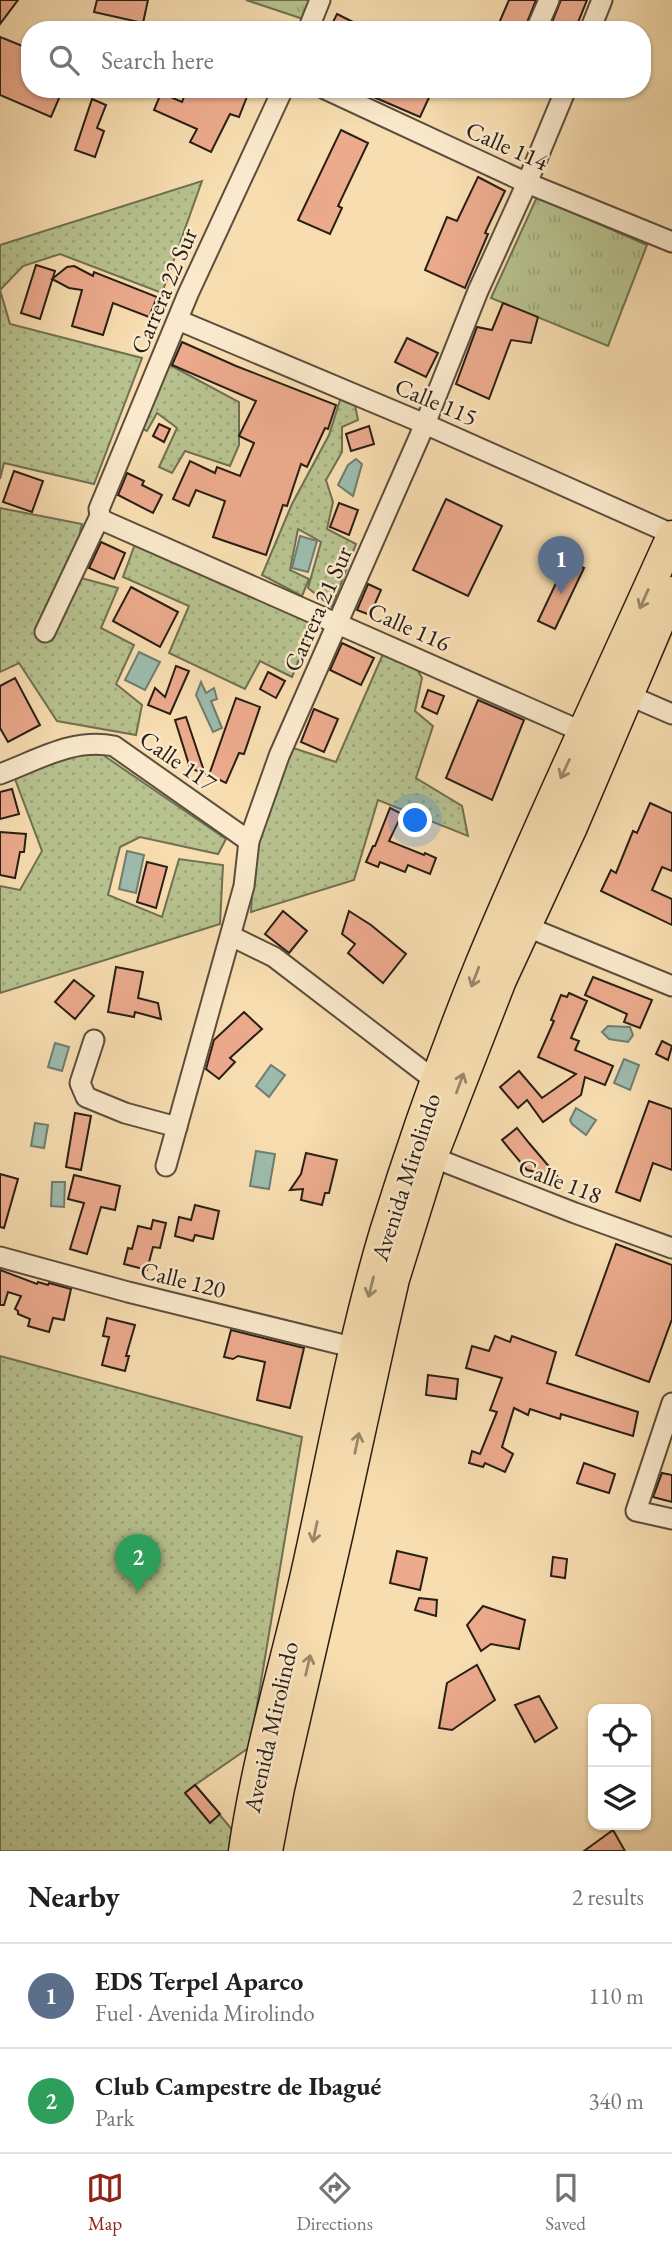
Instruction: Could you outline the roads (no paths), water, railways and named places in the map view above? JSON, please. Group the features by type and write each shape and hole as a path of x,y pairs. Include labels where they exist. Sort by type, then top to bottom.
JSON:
{"main road":[{"name":"Avenida Mirolindo","path":"267,1851 383,1326 432,1157 475,1042 525,926 572,827 672,535"},
{"name":"Avenida Mirolindo","path":"244,1851 255,1786 384,1235 479,967 583,732 617,690 672,592"}],"street":[{"path":"312,21 320,0"},
{"path":"540,21 549,0"},
{"path":"594,21 602,0"},
{"name":"Carrera 22 Sur","path":"45,632 100,516 99,509 178,320 279,98"},
{"name":"Calle 114","path":"344,98 527,183 672,242"},
{"name":"Carrera 21 Sur","path":"166,1166 244,886 249,841 279,756 425,424 478,291 562,98"},
{"name":"Calle 115","path":"178,320 425,424 672,535"},
{"name":"Calle 116","path":"100,516 102,520 583,732"},
{"path":"617,690 672,714"},
{"name":"Calle 117","path":"0,774 72,745 95,742 114,746 249,841"},
{"path":"525,926 672,986"},
{"path":"231,936 274,957 437,1082"},
{"path":"94,1040 80,1083 86,1097 125,1113 177,1127"},
{"name":"Calle 118","path":"432,1157 672,1248"},
{"name":"Calle 120","path":"0,1257 128,1292 356,1348"},
{"path":"672,1403 636,1511 672,1519"}],"place":[{"name":"EDS Terpel Aparco","path":"561,594"},
{"name":"Club Campestre de Ibagué","path":"138,1592"}]}
